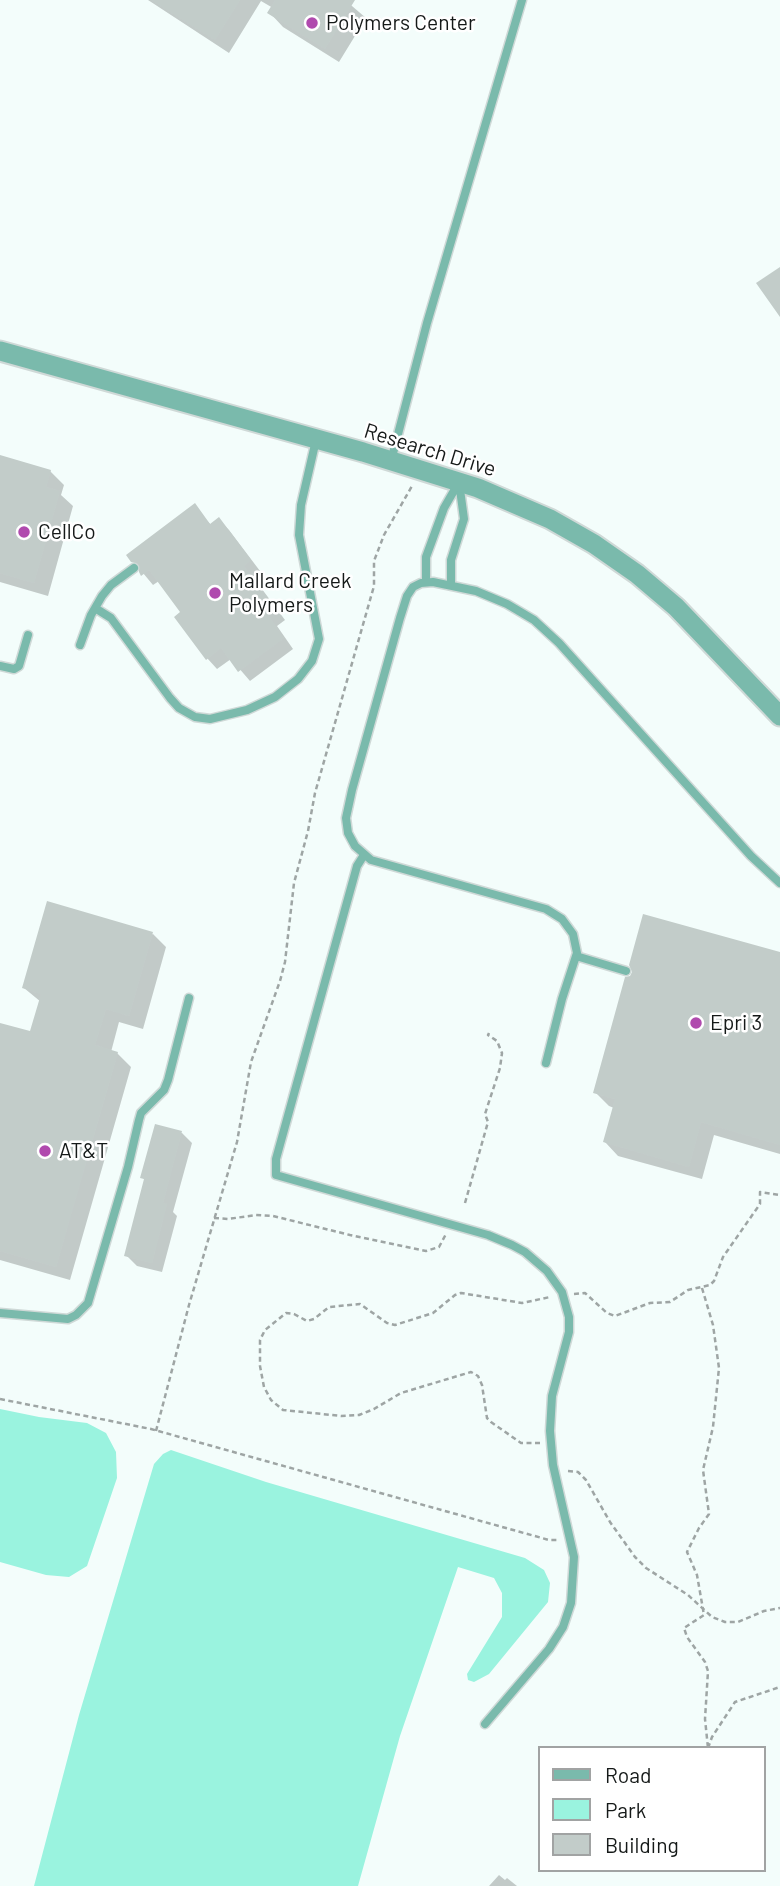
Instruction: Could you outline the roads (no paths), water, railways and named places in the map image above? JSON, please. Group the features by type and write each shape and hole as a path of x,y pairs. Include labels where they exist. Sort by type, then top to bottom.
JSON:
{"street":[{"name":"Research Drive","path":"0,351 391,461 503,497 594,544 637,574 695,625 780,716"}],"lane":[{"path":"391,461 427,323 522,0"},
{"path":"95,608 111,618 170,698 194,718 210,719 247,710 275,696 298,679 312,661 319,639 299,535 301,505 316,440"},
{"path":"426,582 426,557 444,509 459,482"},
{"path":"451,585 451,560 464,519 459,482"},
{"path":"80,645 95,608 111,584 134,568"},
{"path":"546,1063 577,948 573,934 555,913 378,863 355,846 348,833 346,818 350,800 407,596 413,587 426,582 476,592 507,604 547,631 751,856 780,883"},
{"path":"0,666 11,669 19,666 27,635"},
{"path":"364,855 357,866 274,1172 284,1179 488,1235 525,1251 555,1282 563,1296 569,1317 569,1332 552,1396 550,1431 554,1465 575,1557 571,1604 563,1626 549,1650 485,1724"},
{"path":"576,957 626,971"},
{"path":"0,1313 68,1318 76,1315 88,1304 141,1113 163,1090 168,1080 189,998"}],"place":[{"name":"Polymers Center","path":"312,23"},
{"name":"CellCo","path":"24,532"},
{"name":"Mallard Creek Polymers","path":"215,593"},
{"name":"Epri 3","path":"696,1023"},
{"name":"AT&T","path":"45,1151"}]}
